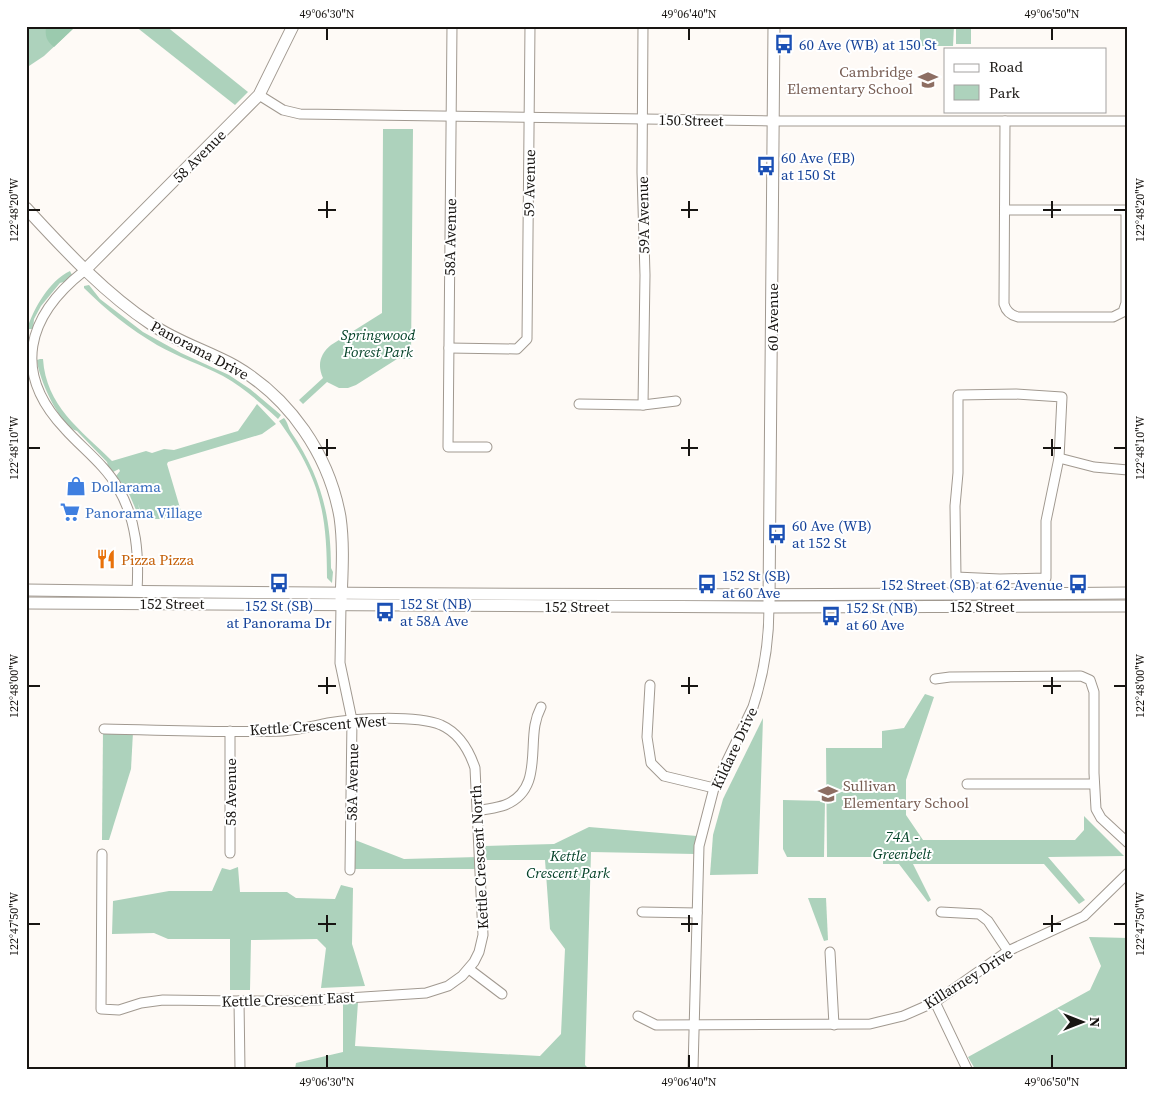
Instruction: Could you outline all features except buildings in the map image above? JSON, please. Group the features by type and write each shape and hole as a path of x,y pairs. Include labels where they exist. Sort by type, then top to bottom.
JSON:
{"main road":[{"name":"58 Avenue","path":"84,271 260,94 292,26"},
{"name":"60 Avenue","path":"769,607 774,26"},
{"name":"Panorama Drive","path":"26,208 84,271 152,326 246,372 290,411 313,444 327,473 336,498 342,534 341,599"},
{"name":"152 Street","path":"26,590 137,591 341,599 769,607 1128,606"},
{"path":"26,596 31,596 39,590"},
{"path":"116,603 135,596 137,591"},
{"name":"152 Street","path":"26,603 230,603 341,599 1128,593"}],"street":[{"name":"58A Avenue","path":"452,26 448,447 487,447"},
{"name":"59 Avenue","path":"449,348 517,350 527,339 530,26"},
{"name":"59A Avenue","path":"643,26 642,172 645,275 643,405"},
{"name":"150 Street","path":"260,94 283,110 300,114 773,121 1128,121"},
{"path":"1005,121 1004,304 1005,308 1008,312 1018,317 1113,317 1123,312 1126,304 1126,210 1005,210"},
{"path":"84,271 62,291 46,310 29,346 34,375 42,398 64,429 104,467 128,507 137,543 137,591"},
{"path":"1016,394 1062,396 1059,458 1046,521 1046,578 1000,579 956,577 955,506 958,472 958,395 1016,394"},
{"path":"579,404 643,405 676,401"},
{"path":"1059,458 1094,467 1128,470"},
{"name":"58A Avenue","path":"341,599 340,663 352,720 350,870"},
{"name":"Kildare Drive","path":"694,1069 699,846 714,788 757,696 767,650 769,607"},
{"path":"935,679 950,677 1081,676 1090,680 1094,692 1095,804 1098,814 1128,843"},
{"path":"650,685 647,736 651,762 664,776 714,788"},
{"path":"478,811 507,804 524,789 533,766 535,723 541,706"},
{"name":"Kettle Crescent West","path":"104,729 293,730 352,720 423,720 441,725 450,730 464,744"},
{"name":"58 Avenue","path":"230,731 230,853"},
{"name":"Kettle Crescent North","path":"464,744 475,768 483,935 478,952 469,969"},
{"path":"967,784 1094,784"},
{"name":"Kettle Crescent East","path":"102,854 101,1009 119,1010 141,1003 163,1000 239,1002 426,993 448,986 469,969"},
{"name":"Killarney Drive","path":"638,1016 656,1025 834,1026 870,1024 903,1016 935,1002 1008,952 1084,916 1128,873"},
{"path":"642,912 697,913"},
{"path":"941,912 979,914 988,921 1008,952"},
{"path":"830,952 834,1026"},
{"path":"469,969 502,994"},
{"path":"239,1002 240,1069"},
{"path":"935,1002 968,1069"}],"green space":[{"path":"26,26 76,26 44,56 26,68"},
{"path":"46,26 76,26 54,47 47,38"},
{"path":"135,26 166,26 248,92 235,105"},
{"path":"920,26 954,26 953,46 920,46"},
{"path":"956,26 971,26 971,44 956,44"},
{"name":"Springwood Forest Park","path":"383,129 413,129 411,359 397,359 348,388 339,388 327,382 303,404 299,400 323,378 320,364 327,348 382,313"},
{"path":"70,271 72,275 60,283 41,306 34,319 33,329 27,329 43,296 55,281"},
{"path":"89,285 100,299 143,332 181,353 229,375 250,389 281,415 278,419 252,396 231,381 157,345 137,332 84,288 84,286"},
{"path":"43,359 51,390 67,416 112,461 146,451 152,453 164,449 174,450 238,431 257,404 276,424 262,434 168,462 183,518 143,519 138,504 142,520 136,519 136,510 130,496 124,484 116,476 120,471 119,469 113,472 107,462 77,431 64,421 57,411 41,378 37,360"},
{"path":"284,418 310,465 322,497 329,531 331,568 333,572 332,583 327,578 325,533 318,495 303,459 279,421"},
{"name":"74A - Greenbelt","path":"925,694 934,697 906,780 906,815 923,840 1075,840 1084,830 1084,816 1124,856 1048,857 1085,900 1079,904 1044,864 913,864 931,900 928,902 899,864 883,864 883,857 827,857 826,748 882,748 882,731 904,728"},
{"path":"763,718 758,874 710,875 713,835 723,799"},
{"path":"103,731 133,732 131,769 109,840 102,840"},
{"path":"783,800 825,801 824,857 787,857 783,849"},
{"name":"Kettle Crescent Park","path":"589,827 697,836 695,854 591,852 585,1065 589,1069 295,1069 296,1063 343,1052 343,1003 358,1002 355,1046 540,1056 561,1034 565,949 550,929 545,860 486,860 485,846 554,844"},
{"path":"355,840 404,859 478,857 479,869 354,869"},
{"path":"238,867 240,892 287,892 296,898 335,899 341,885 353,888 352,944 365,986 321,988 326,948 317,939 251,940 250,990 230,990 230,939 168,939 154,933 112,934 113,901 169,891 212,891 222,868 230,870"},
{"path":"808,898 826,898 828,940 824,941"},
{"path":"1089,937 1128,938 1128,1069 975,1069 968,1057 1090,990 1101,966"}],"place":[{"name":"60 Ave (WB) at 150 St","path":"784,44"},
{"name":"Cambridge Elementary School","path":"928,80"},
{"name":"60 Ave (EB) at 150 St","path":"766,166"},
{"name":"Dollarama","path":"76,486"},
{"name":"Panorama Village","path":"70,512"},
{"name":"60 Ave (WB) at 152 St","path":"777,534"},
{"name":"Pizza Pizza","path":"106,559"},
{"name":"152 St (SB) at Panorama Dr","path":"279,583"},
{"name":"152 St (SB) at 60 Ave","path":"707,584"},
{"name":"152 Street (SB) at 62 Avenue","path":"1078,584"},
{"name":"152 St (NB) at 58A Ave","path":"385,612"},
{"name":"152 St (NB) at 60 Ave","path":"831,616"},
{"name":"Sullivan Elementary School","path":"828,794"}]}
